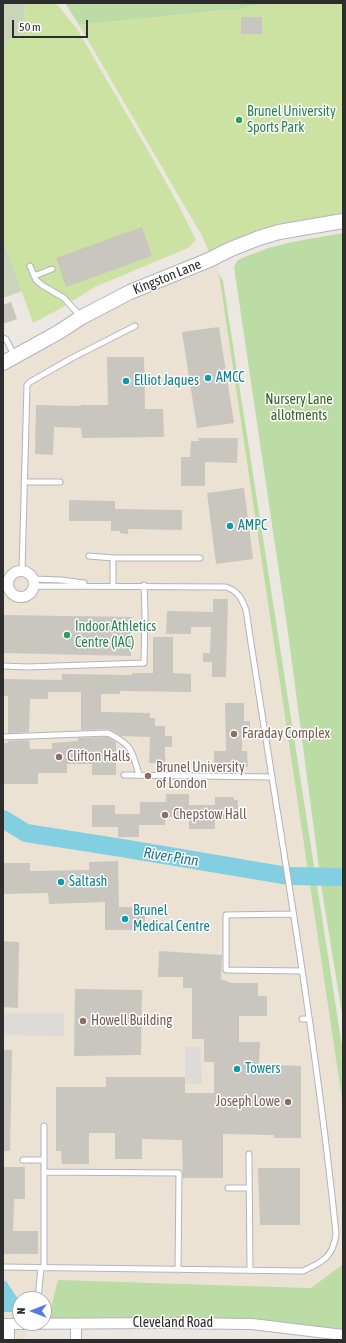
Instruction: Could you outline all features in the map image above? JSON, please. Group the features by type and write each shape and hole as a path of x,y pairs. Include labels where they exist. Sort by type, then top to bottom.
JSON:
{"street":[{"name":"Kingston Lane","path":"9,360 59,332 82,317 130,292 259,238 280,232 343,221"},
{"path":"18,571 27,572 34,583 29,594 24,596 19,596 12,592 6,583 18,571"},
{"path":"6,1324 9,1340"},
{"name":"Cleveland Road","path":"6,1324 252,1324 343,1335"},
{"path":"76,1324 76,1340"}],"lane":[{"path":"30,266 34,276 42,285 64,298 82,317"},
{"path":"34,276 52,269"},
{"path":"22,571 26,390 28,384 72,358 135,326"},
{"path":"3,338 6,339 9,360"},
{"path":"24,482 60,482"},
{"path":"89,556 113,558 200,558"},
{"path":"113,558 113,585"},
{"path":"3,1267 303,1271 318,1264 332,1252 336,1234 329,1162 311,1047 309,1019 302,971 246,610 241,598 236,592 226,587 95,585 74,581 34,583"},
{"path":"3,666 27,667 144,663 144,585"},
{"path":"3,737 108,733 121,740 132,752 139,775"},
{"path":"124,775 271,778"},
{"path":"293,914 226,915 226,970 302,971"},
{"path":"302,1019 309,1019"},
{"path":"39,1291 42,1268 44,1126"},
{"path":"249,1154 250,1271"},
{"path":"23,1160 44,1160"},
{"path":"44,1172 179,1173 178,1270"},
{"path":"228,1188 249,1188"}],"shaded area":[{"name":"Brunel University of London","path":"218,263 343,1106 343,1264 311,1288 136,1282 52,1322 52,1291 12,1291 12,1331 26,1331 26,1340 3,1340 3,369 89,316"},
{"path":"3,1013 64,1013 64,1036 3,1035"},
{"path":"185,1047 201,1047 202,1084 185,1084"}],"green space":[{"path":"3,3 25,3 23,33 3,43"},
{"path":"25,3 56,3 77,29 154,161 196,240 188,248 95,287 63,307 33,323 3,240 3,43 23,33"},
{"path":"65,3 264,3 233,11 227,10 79,25"},
{"name":"Brunel University Sports Park","path":"264,3 343,3 343,214 285,223 209,252 201,234 79,25 227,10 233,11"},
{"name":"Nursery Lane allotments","path":"343,233 343,1020 322,891 288,633 234,267 237,261 242,258 268,248"},
{"path":"3,240 22,291 3,298"},
{"path":"219,274 223,281 342,1046 343,1106"},
{"path":"343,1264 343,1331 52,1324 52,1304 58,1280 311,1288"}],"water":[{"path":"3,1281 6,1281 13,1291 12,1312 3,1312"}],"building":[{"path":"241,17 262,17 262,34 241,34"},
{"path":"142,227 152,256 66,287 56,258"},
{"path":"11,302 17,319 3,324 3,305"},
{"name":"AMCC","path":"219,327 234,423 197,428 182,332"},
{"name":"Elliot Jaques","path":"107,357 144,357 145,409 163,409 164,437 82,438 81,428 54,427 53,455 35,454 36,405 108,405"},
{"path":"198,438 238,438 237,463 205,462 205,486 181,486 181,457 190,457 191,441 199,441"},
{"name":"AMPC","path":"244,488 253,559 216,564 207,493"},
{"path":"69,500 115,501 115,509 182,510 182,530 128,529 128,534 120,533 120,531 111,531 111,521 69,521"},
{"path":"213,599 228,599 226,677 212,677 212,662 203,662 203,653 210,653 211,627 191,627 191,634 166,634 167,611 213,612"},
{"name":"Indoor Athletics Centre (IAC)","path":"3,615 132,617 131,656 3,653"},
{"path":"153,637 173,637 173,673 191,674 191,692 120,691 120,694 101,694 101,712 150,713 150,718 155,718 155,726 165,726 165,736 172,736 172,747 165,747 165,763 149,763 150,737 122,736 108,729 81,730 81,692 48,692 48,699 30,699 29,732 8,733 8,696 3,696 3,679 62,680 62,674 132,675 132,673 153,673"},
{"name":"Faraday Complex","path":"225,703 244,703 244,721 250,721 250,729 242,729 242,751 247,751 248,767 214,767 214,751 226,751"},
{"name":"Clifton Halls","path":"107,737 116,742 116,775 92,775 92,764 67,764 67,773 38,773 38,784 3,784 3,743 8,743 8,741 29,740 30,749 52,749 52,743 78,741 78,738"},
{"name":"Chepstow Hall","path":"166,794 189,794 189,805 215,805 215,797 234,797 234,800 238,800 238,819 215,819 215,829 189,829 189,817 165,817 165,825 139,825 139,837 118,837 118,827 92,827 92,805 115,805 115,814 140,814 140,802 166,802"},
{"name":"Saltash","path":"118,861 119,907 145,907 145,930 105,930 105,902 49,904 48,893 3,894 3,863 30,863 30,871 89,870 89,862"},
{"path":"3,941 19,942 18,1008 3,1007"},
{"name":"Towers","path":"159,951 222,955 221,979 231,983 258,983 258,996 267,996 267,1016 239,1016 239,1042 260,1042 259,1064 301,1066 301,1138 274,1138 274,1135 223,1134 223,1178 183,1178 182,1140 142,1139 142,1159 115,1159 115,1133 89,1133 89,1164 62,1164 61,1151 56,1151 56,1087 106,1087 106,1077 185,1077 185,1093 214,1093 214,1062 204,1062 204,1039 192,1039 192,988 183,988 183,977 158,977"},
{"name":"Howell Building","path":"75,989 142,990 141,1055 74,1056"},
{"path":"3,1050 12,1050 10,1151 3,1151"},
{"path":"3,1167 25,1167 25,1199 14,1199 13,1231 38,1231 38,1254 3,1254"},
{"path":"258,1168 300,1168 300,1225 260,1225"}],"waterway":[{"name":"River Pinn","path":"3,819 26,833 288,876 343,877"}],"place":[{"name":"Brunel University Sports Park","path":"239,120"},
{"name":"AMCC","path":"208,378"},
{"name":"Elliot Jaques","path":"126,381"},
{"name":"AMPC","path":"230,526"},
{"name":"Indoor Athletics Centre (IAC)","path":"67,635"},
{"name":"Faraday Complex","path":"234,734"},
{"name":"Clifton Halls","path":"59,757"},
{"name":"Brunel University of London","path":"148,776"},
{"name":"Chepstow Hall","path":"165,815"},
{"name":"Saltash","path":"61,882"},
{"name":"Brunel Medical Centre","path":"125,919"},
{"name":"Howell Building","path":"83,1021"},
{"name":"Towers","path":"237,1069"},
{"name":"Joseph Lowe","path":"288,1102"}]}
